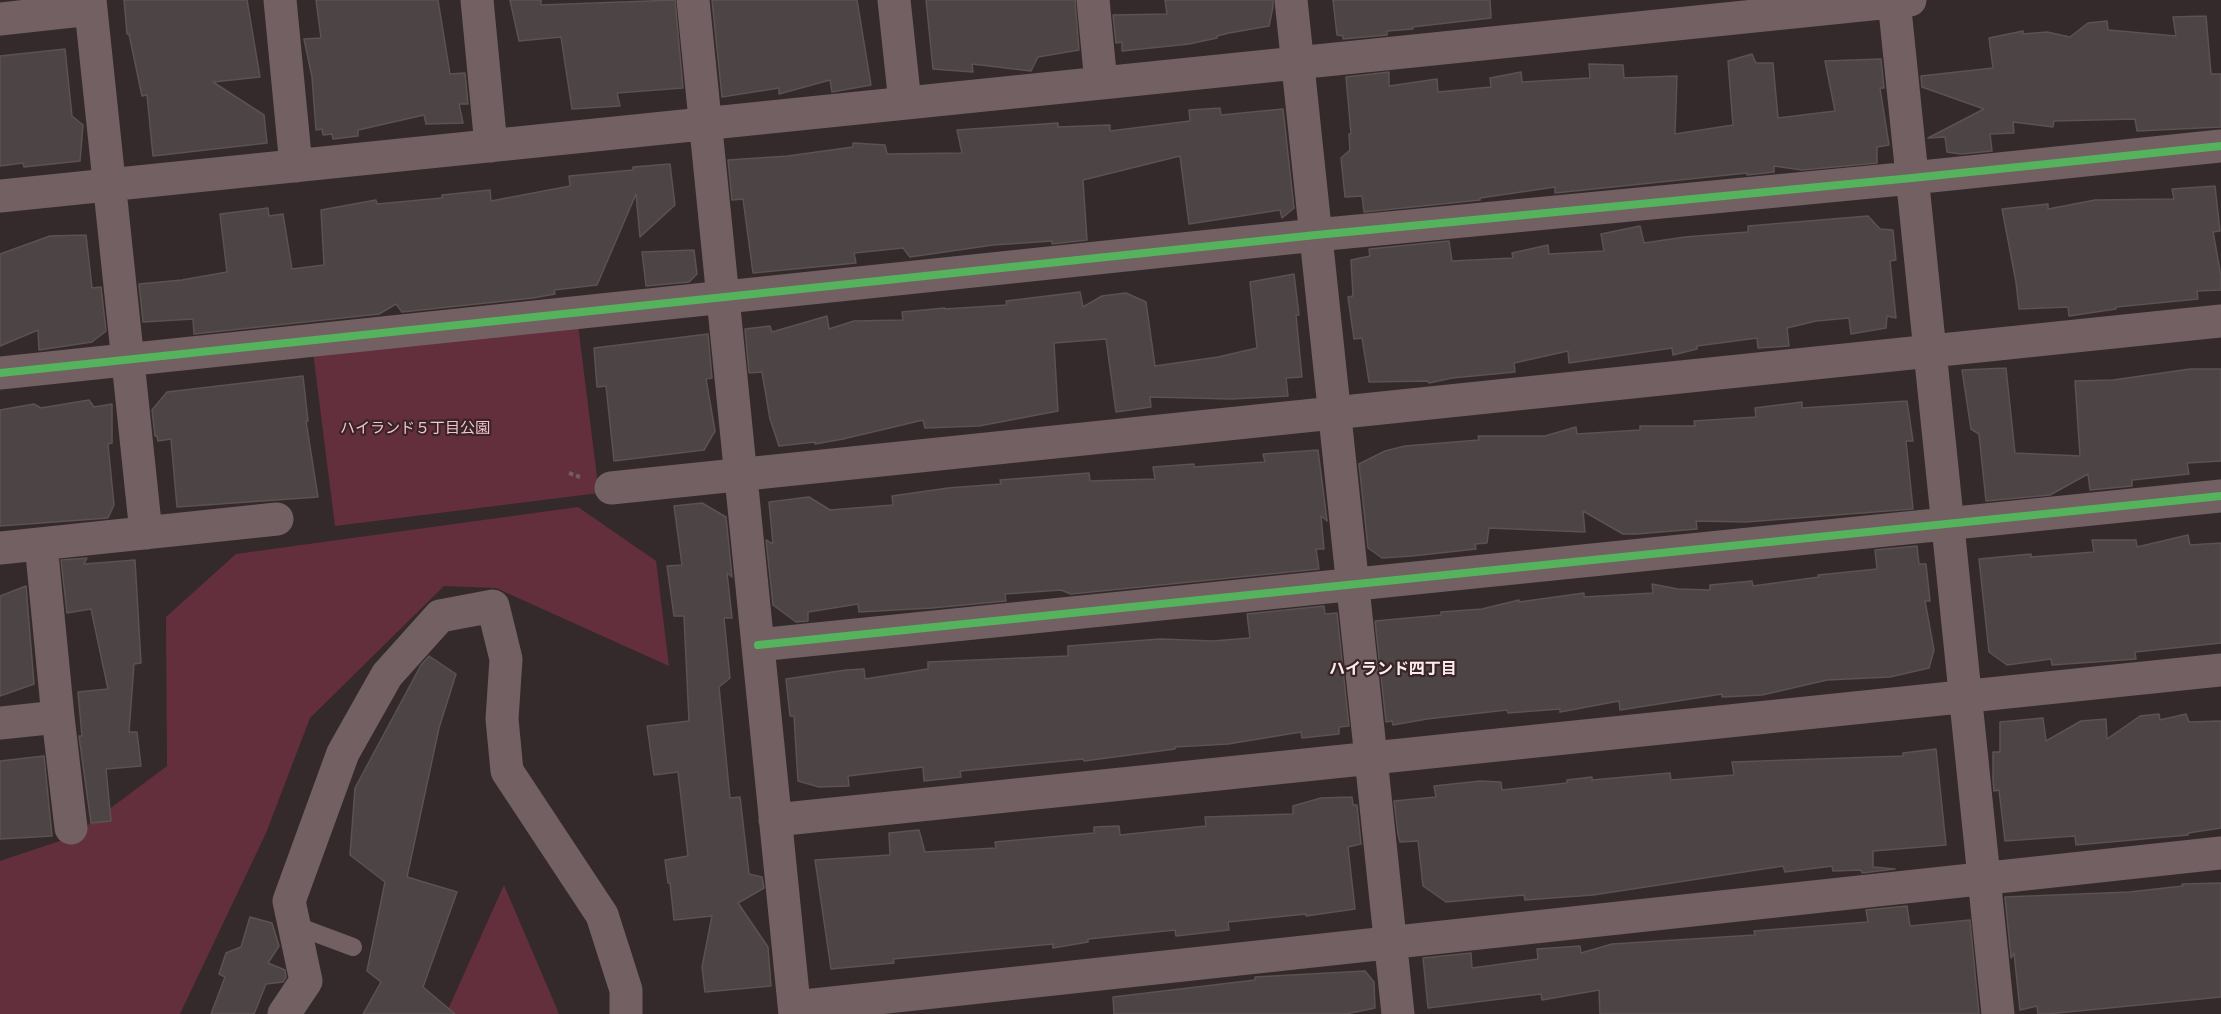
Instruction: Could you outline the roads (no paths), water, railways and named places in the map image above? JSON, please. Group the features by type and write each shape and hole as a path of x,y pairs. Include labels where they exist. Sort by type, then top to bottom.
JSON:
{"street":[{"path":"280,0 296,166"},
{"path":"477,0 491,146"},
{"path":"693,0 795,1010 1390,942 2221,853"},
{"path":"894,0 905,103"},
{"path":"1093,0 1101,83"},
{"path":"1291,0 1398,1014"},
{"path":"0,196 1899,1 1912,178 1998,1014"},
{"path":"0,19 90,4 147,533"},
{"path":"0,373 723,299 1316,235 2221,146"},
{"path":"612,488 2221,321"},
{"path":"758,645 2221,496"},
{"path":"0,548 277,519"},
{"path":"41,544 71,828"},
{"path":"284,1014 306,981 289,901 343,753 387,675 440,616 494,606 506,659 502,719 507,771 602,915 626,990 626,1014"},
{"path":"776,820 2221,670"},
{"path":"0,723 58,717"}],"lane":[{"path":"294,925 353,947"}],"district":[{"name":"ハイランド四丁目","path":"1393,669"}],"park label":[{"name":"ハイランド５丁目公園","path":"415,429"}]}
